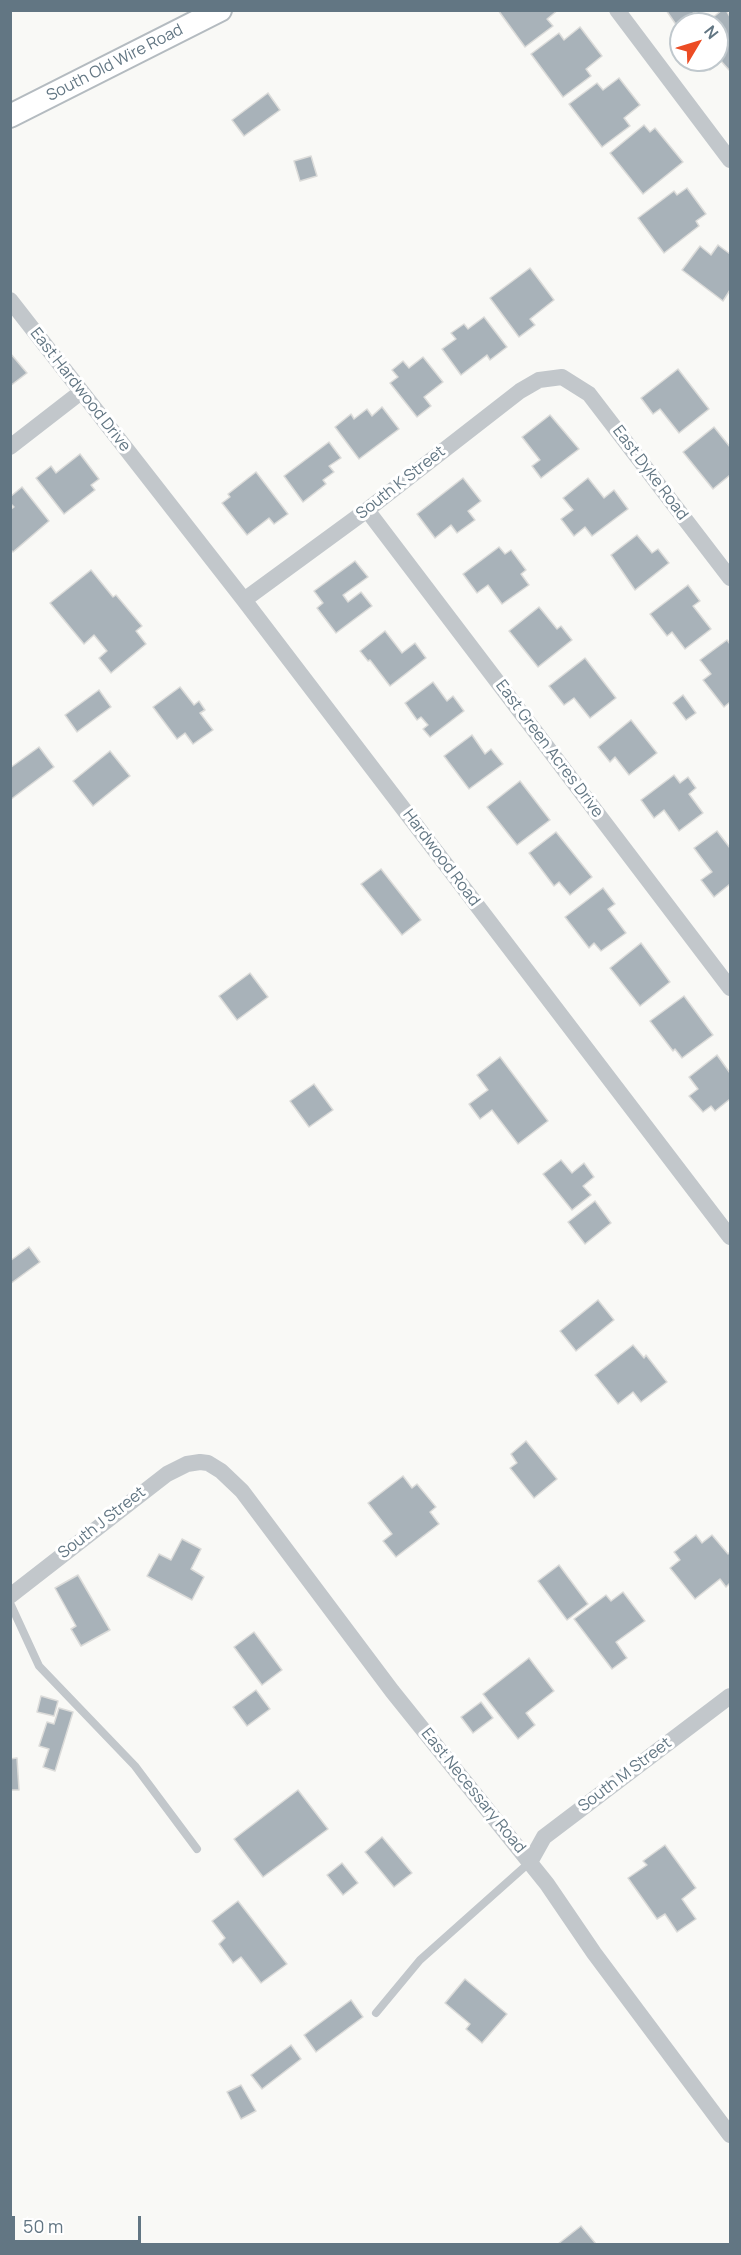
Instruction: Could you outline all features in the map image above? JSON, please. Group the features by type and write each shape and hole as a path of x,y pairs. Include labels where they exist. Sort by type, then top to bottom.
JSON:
{"street":[{"name":"South Old Wire Road","path":"10,116 220,10"},
{"path":"617,10 730,160"},
{"name":"East Hardwood Drive","path":"10,300 150,481"},
{"name":"South K Street","path":"244,600 367,510 520,391 539,380 562,377"},
{"name":"East Dyke Road","path":"562,377 589,394 730,578"},
{"path":"10,447 81,392"},
{"name":"Hardwood Road","path":"150,481 244,600 730,1237"},
{"name":"East Green Acres Drive","path":"367,510 730,988"},
{"name":"South J Street","path":"10,1596 167,1473 187,1464 201,1462"},
{"name":"East Necessary Road","path":"201,1462 208,1463 221,1471 242,1491 392,1691 530,1862 594,1953 730,2135"},
{"name":"South M Street","path":"530,1862 544,1836 730,1696"}],"lane":[{"path":"10,1603 39,1666 135,1766 197,1849"},
{"path":"376,2013 420,1960 530,1862"}],"building":[{"path":"498,10 558,10 547,19 553,26 525,47"},
{"path":"666,10 697,10 694,12 669,12 669,14"},
{"path":"729,15 730,17 729,70"},
{"path":"580,27 602,56 586,69 591,76 563,97 531,54 559,33 564,40"},
{"path":"619,78 640,105 624,118 630,126 602,147 569,104 597,83 603,90"},
{"path":"268,93 280,110 244,136 232,120"},
{"path":"644,125 650,132 655,128 683,162 643,194 610,153"},
{"path":"311,156 317,176 300,181 294,161"},
{"path":"687,188 706,214 696,221 699,226 664,253 638,218 674,191 677,195"},
{"path":"718,245 730,254 730,290 723,301 682,270 700,246 711,255"},
{"path":"530,268 554,300 530,319 535,325 519,337 490,298"},
{"path":"484,317 507,347 490,360 487,355 461,375 442,349 456,339 451,333 464,324 468,329"},
{"path":"10,353 27,373 10,386"},
{"path":"423,357 443,382 424,397 431,406 417,417 390,383 398,377 392,370 403,361 409,368"},
{"path":"678,369 709,409 679,433 660,409 653,414 641,398"},
{"path":"382,407 399,429 359,459 335,427 351,414 354,419 367,409 372,416"},
{"path":"550,415 579,449 541,478 532,466 540,460 522,437"},
{"path":"714,427 730,447 730,475 713,489 683,452"},
{"path":"329,442 341,458 329,466 334,472 323,480 326,484 303,502 284,476"},
{"path":"80,454 99,479 91,485 95,490 64,514 36,478 51,466 56,473"},
{"path":"256,472 288,514 274,524 269,518 247,535 222,503 230,497 228,494"},
{"path":"463,478 481,501 468,511 475,520 457,533 451,525 435,538 417,514"},
{"path":"588,478 604,498 614,490 628,509 592,536 585,527 574,536 561,519 573,510 563,498"},
{"path":"22,487 49,521 13,552 10,549 10,510 14,507 10,503 10,497"},
{"path":"637,535 652,553 658,549 669,563 635,590 611,555"},
{"path":"499,547 505,554 511,550 526,570 521,574 529,585 502,604 488,585 477,593 463,574"},
{"path":"355,561 368,577 343,595 348,602 361,592 372,606 336,633 317,608 323,603 314,591"},
{"path":"91,570 113,597 116,595 142,626 136,631 146,644 111,673 99,658 107,651 94,635 84,644 50,603"},
{"path":"688,585 700,601 693,606 711,629 685,649 672,632 667,636 650,614"},
{"path":"539,607 557,629 561,626 572,640 538,667 509,631"},
{"path":"385,631 402,653 415,643 426,658 390,686 360,651"},
{"path":"727,640 730,644 730,702 724,707 703,680 711,674 700,660"},
{"path":"585,658 616,698 590,718 574,698 564,705 549,686"},
{"path":"433,682 447,701 453,696 464,711 430,737 423,729 428,725 421,717 417,720 405,703"},
{"path":"180,687 194,705 199,701 205,710 200,713 213,730 193,744 185,733 177,739 153,707"},
{"path":"99,690 111,707 77,732 65,715"},
{"path":"683,695 696,713 686,720 673,703"},
{"path":"631,720 657,753 629,775 615,757 610,762 598,747"},
{"path":"472,735 485,754 491,749 503,764 469,789 444,756"},
{"path":"39,747 54,767 10,800 10,768"},
{"path":"110,751 130,776 93,806 73,781"},
{"path":"674,775 680,783 688,777 696,788 689,794 703,813 679,831 664,810 654,818 641,800"},
{"path":"520,781 550,820 517,845 487,807"},
{"path":"717,831 730,848 730,884 714,897 701,880 712,872 694,848"},
{"path":"556,832 592,877 570,895 559,882 554,886 529,853"},
{"path":"381,869 421,920 402,935 361,884"},
{"path":"603,888 615,904 608,909 626,933 601,951 594,943 589,948 565,917"},
{"path":"641,943 670,982 640,1006 610,968"},
{"path":"250,973 268,997 237,1020 219,996"},
{"path":"684,996 713,1035 682,1058 675,1049 673,1051 650,1021"},
{"path":"717,1055 730,1073 730,1099 715,1111 711,1106 703,1112 689,1096 698,1089 689,1077"},
{"path":"500,1057 548,1121 518,1144 492,1110 480,1119 469,1104 488,1090 477,1075"},
{"path":"314,1084 333,1110 309,1127 290,1101"},
{"path":"561,1160 572,1173 584,1163 594,1177 583,1186 591,1195 572,1210 543,1174"},
{"path":"595,1201 611,1223 585,1244 568,1222"},
{"path":"29,1247 40,1262 10,1284 10,1261"},
{"path":"598,1300 614,1320 576,1351 560,1331"},
{"path":"633,1345 644,1358 646,1355 667,1382 641,1402 633,1392 618,1404 595,1375"},
{"path":"526,1441 557,1479 534,1498 510,1468 517,1463 511,1454"},
{"path":"403,1476 412,1488 417,1484 436,1507 430,1512 439,1524 396,1557 383,1541 392,1534 368,1503"},
{"path":"696,1535 702,1543 712,1535 728,1554 730,1552 730,1583 726,1587 720,1579 695,1599 670,1568 680,1560 674,1552"},
{"path":"182,1539 201,1549 191,1569 204,1577 192,1600 147,1576 159,1554 171,1560"},
{"path":"559,1565 588,1604 567,1620 538,1581"},
{"path":"78,1575 110,1630 81,1646 71,1629 76,1626 55,1588"},
{"path":"623,1592 645,1621 616,1642 627,1658 612,1669 574,1619 606,1595 611,1601"},
{"path":"254,1632 282,1670 262,1685 234,1647"},
{"path":"529,1658 554,1691 526,1713 535,1725 518,1739 483,1694"},
{"path":"256,1690 270,1709 247,1726 233,1707"},
{"path":"41,1696 58,1701 54,1716 37,1712"},
{"path":"481,1702 493,1718 473,1733 461,1717"},
{"path":"59,1708 73,1712 55,1771 43,1767 49,1749 39,1746 47,1722 54,1724"},
{"path":"17,1758 19,1790 10,1790 10,1759"},
{"path":"298,1790 328,1829 263,1877 234,1839"},
{"path":"382,1837 412,1873 394,1887 365,1852"},
{"path":"665,1845 696,1888 682,1899 696,1919 677,1932 665,1914 657,1919 628,1878 647,1865 643,1861"},
{"path":"342,1863 358,1883 343,1895 327,1875"},
{"path":"238,1901 287,1964 261,1983 241,1957 233,1963 219,1944 225,1938 212,1921"},
{"path":"465,1979 507,2014 482,2043 466,2029 470,2024 445,2003"},
{"path":"351,2000 363,2017 316,2052 304,2035"},
{"path":"291,2045 301,2059 262,2089 251,2075"},
{"path":"241,2085 256,2111 241,2119 227,2092"},
{"path":"581,2226 596,2244 558,2244"}]}
